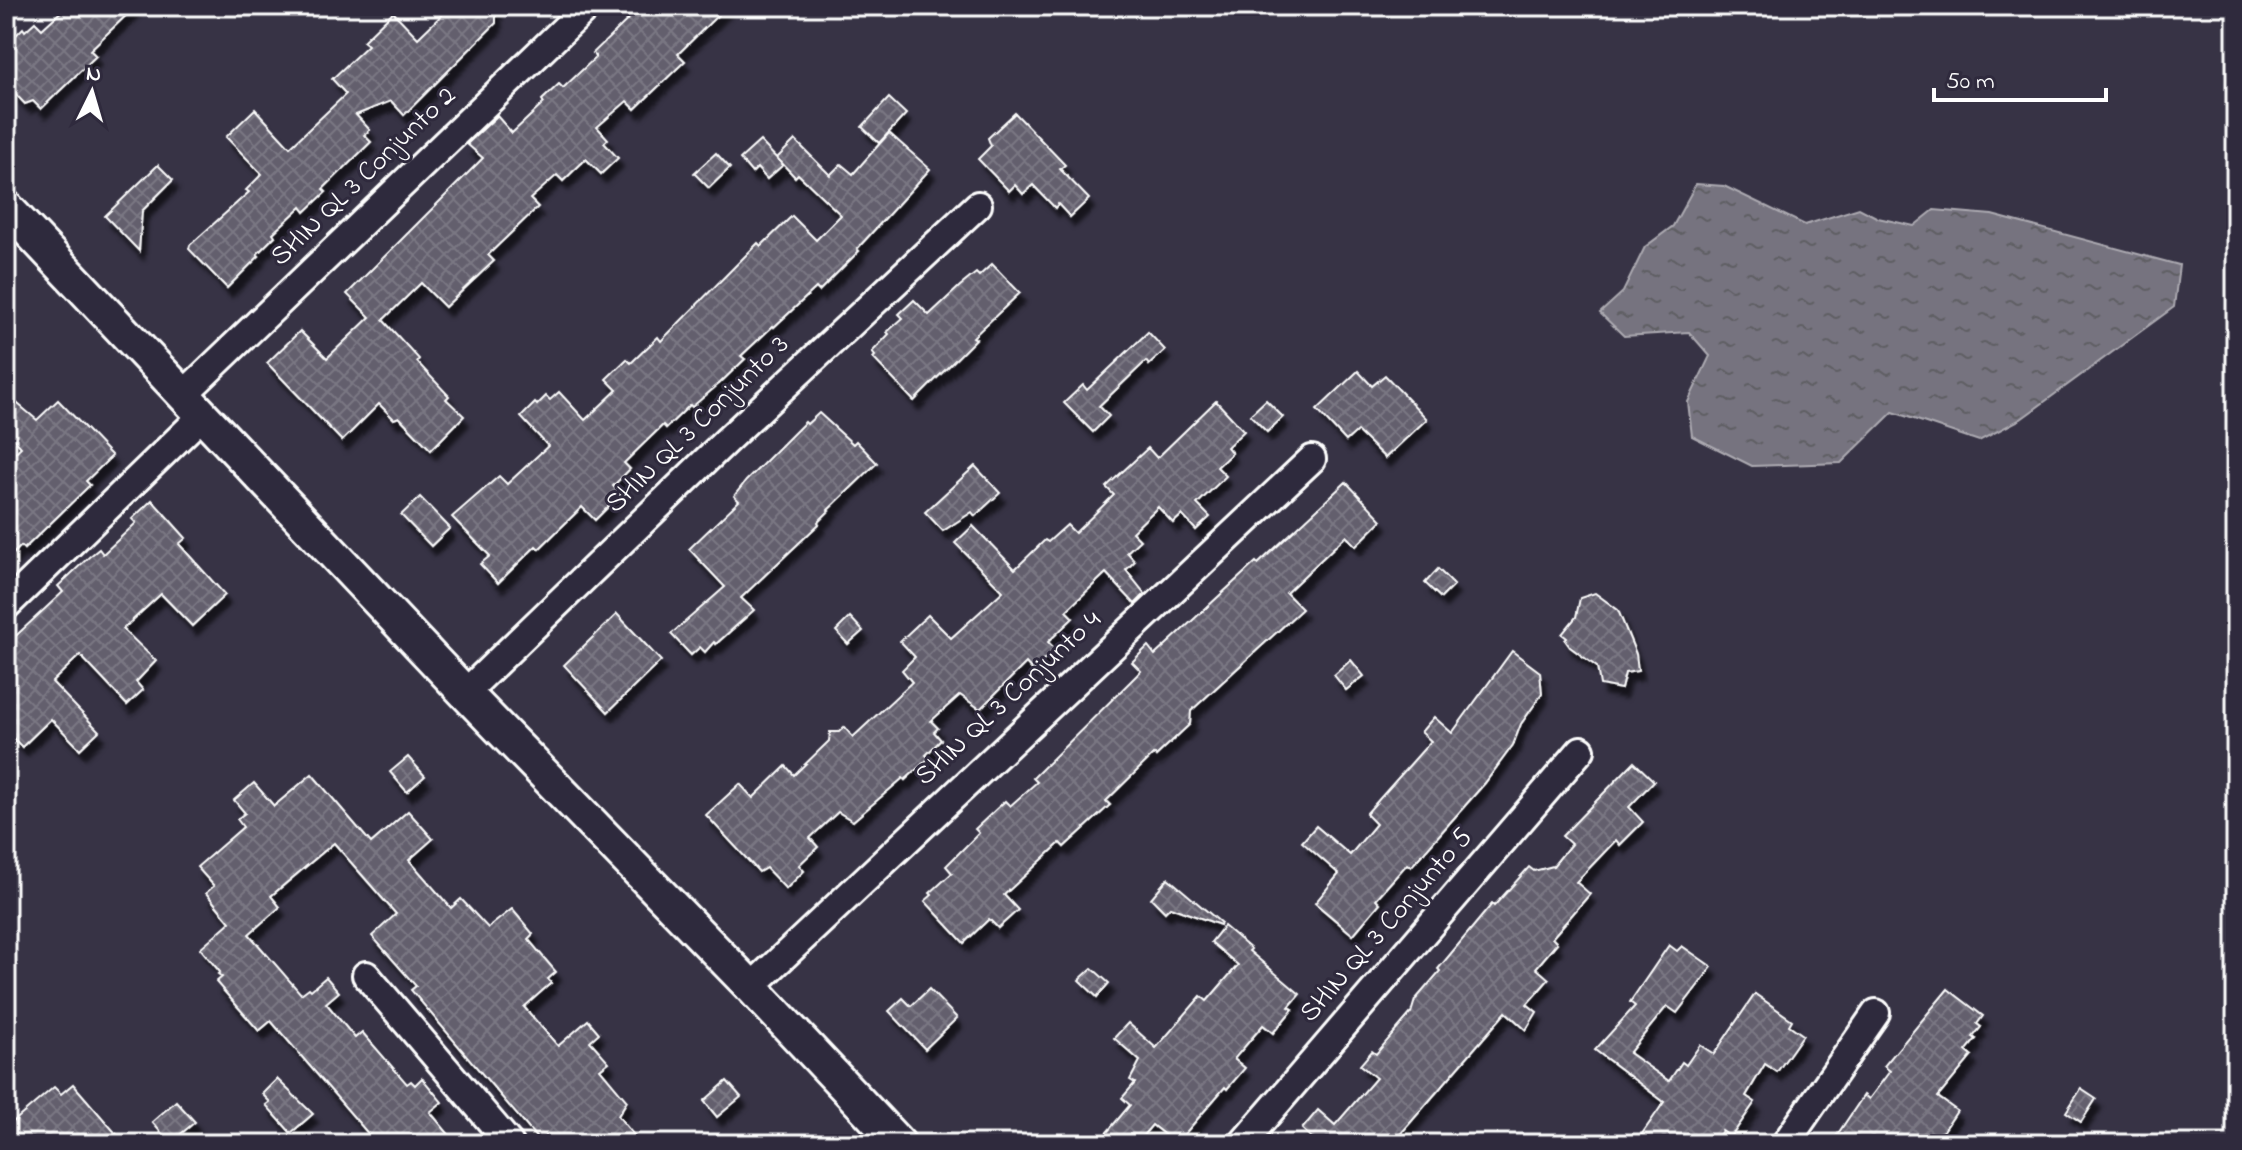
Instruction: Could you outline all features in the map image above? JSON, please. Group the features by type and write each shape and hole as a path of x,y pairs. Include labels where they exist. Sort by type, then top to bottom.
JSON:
{"street":[{"name":"SHIN QL 3 Conjunto 2","path":"6,606 194,404 588,6"},
{"name":"SHIN QL 3 Conjunto 3","path":"465,693 978,205"},
{"path":"6,207 465,693 899,1144"},
{"name":"SHIN QL 3 Conjunto 4","path":"751,987 1312,459"},
{"name":"SHIN QL 3 Conjunto 5","path":"1242,1144 1581,750"},
{"path":"366,975 510,1144"},
{"path":"1785,1144 1876,1013"}],"water":[{"path":"1696,184 1724,186 1805,225 1859,208 1878,218 1914,226 1934,210 1992,215 2179,265 2174,307 2021,419 1979,441 1893,412 1841,463 1752,466 1692,436 1688,402 1710,356 1689,332 1624,336 1600,313 1623,292 1645,247 1673,226"}],"building":[{"path":"67,6 136,6 90,50 96,56 41,109 33,101 25,104 6,84 6,45 23,28 25,31 35,22 42,29"},
{"path":"451,6 496,6 496,23 404,115 391,101 356,115 370,130 364,135 371,142 323,189 326,192 305,212 301,207 273,233 275,236 257,254 259,256 227,288 189,249 249,192 246,190 262,174 226,137 255,109 290,147 346,94 332,79 368,45 363,41 393,12 418,38"},
{"path":"642,6 727,6 678,54 685,61 635,109 627,101 597,127 608,139 604,143 618,158 601,174 586,159 563,181 557,175 530,199 538,207 488,255 494,261 445,307 421,283 383,320 449,396 446,399 464,416 431,450 399,417 394,419 379,404 342,441 267,363 300,331 327,358 370,317 347,294 483,158 467,144 497,116 512,133 559,84 563,88 596,57 593,53"},
{"path":"889,98 906,114 879,143 862,127"},
{"path":"1015,113 1065,165 1060,169 1089,199 1070,217 1058,204 1055,208 1033,185 1023,194 1015,185 1009,191 978,159 991,146 988,138"},
{"path":"889,133 930,169 857,249 859,251 819,291 816,288 741,356 745,359 720,383 666,428 663,425 624,463 630,469 613,486 621,494 595,520 582,507 498,583 480,564 490,556 452,517 499,476 507,484 548,446 521,417 535,403 537,405 546,396 550,400 559,392 585,420 617,390 606,379 627,359 631,363 658,337 661,341 758,243 761,246 792,216 816,240 841,215 777,158 795,140 830,175 841,164 853,174"},
{"path":"760,141 783,165 767,179 757,168 752,173 740,159"},
{"path":"716,153 730,168 709,188 694,173"},
{"path":"158,165 173,180 142,211 139,251 105,216"},
{"path":"992,264 1020,293 973,337 976,339 914,401 873,358 872,352 903,318 899,314 914,300 929,315 976,273 979,276"},
{"path":"1148,332 1165,350 1149,365 1146,361 1099,406 1109,416 1093,432 1064,403 1083,385 1087,390"},
{"path":"1358,371 1372,386 1385,375 1427,419 1385,458 1357,431 1346,441 1317,410"},
{"path":"6,394 37,420 58,400 112,456 86,481 90,485 24,549 21,546 6,561 6,461 21,447 6,431"},
{"path":"1266,400 1283,417 1267,432 1250,415"},
{"path":"1216,401 1244,431 1227,447 1232,453 1217,467 1226,476 1197,504 1210,517 1196,530 1182,515 1173,523 1158,507 1132,532 1140,540 1127,552 1135,561 1126,570 1145,594 1135,604 1106,573 1066,611 1073,618 1048,642 1055,649 1033,671 1026,663 980,709 960,695 931,721 938,728 934,732 941,740 926,755 929,758 853,821 838,812 810,838 818,847 799,865 804,871 786,889 766,868 759,872 706,815 740,784 753,798 786,766 794,775 829,741 830,732 839,732 844,727 853,737 912,682 902,670 915,657 900,641 928,615 951,638 1003,591 955,543 973,526 1015,569 1045,540 1048,542 1067,525 1075,533 1114,495 1106,487 1148,448 1157,458"},
{"path":"819,413 853,444 856,441 877,463 828,510 819,524 741,598 754,610 705,652 700,647 691,655 671,634 725,587 689,549 739,501 734,496 746,481 805,422 807,424"},
{"path":"975,466 1000,493 975,516 972,512 943,531 925,512"},
{"path":"1346,482 1382,520 1356,546 1346,536 1286,593 1302,609 1191,711 1190,724 1106,801 1110,805 1064,847 1060,843 1004,895 1018,910 998,928 989,919 964,943 925,901 952,873 946,866 979,833 975,829 1005,801 1010,806 1037,782 1033,778 1141,671 1132,662 1148,646 1155,655"},
{"path":"420,497 450,528 431,546 401,515"},
{"path":"152,500 186,538 179,544 225,595 192,626 161,594 123,629 156,661 136,682 143,690 127,705 80,655 52,682 99,731 80,749 51,719 22,747 6,731 6,645 63,592 58,586 99,549 103,554 136,523 132,519"},
{"path":"1438,569 1454,585 1441,598 1425,583"},
{"path":"1595,593 1618,610 1636,654 1638,671 1625,673 1621,689 1600,685 1597,667 1570,647 1562,634 1576,617 1580,598"},
{"path":"617,614 661,661 608,712 564,665"},
{"path":"850,617 863,631 848,644 836,631"},
{"path":"1512,651 1540,672 1542,694 1521,724 1513,745 1485,783 1411,867 1407,864 1376,899 1380,903 1353,935 1315,903 1339,874 1302,842 1316,826 1350,855 1376,824 1366,814 1431,741 1421,732 1434,717 1452,733"},
{"path":"1351,660 1364,676 1346,690 1334,675"},
{"path":"408,757 425,776 407,792 390,772"},
{"path":"1634,762 1654,781 1629,807 1643,822 1620,845 1616,840 1576,882 1590,894 1552,938 1557,943 1536,968 1549,979 1527,1004 1537,1012 1526,1030 1506,1012 1392,1144 1318,1144 1302,1129 1318,1110 1335,1125 1376,1078 1360,1065 1372,1051 1376,1054 1411,1013 1415,1000 1440,971 1438,969 1492,904 1494,906 1529,867 1534,871 1553,866 1571,844 1562,836"},
{"path":"312,774 371,843 408,811 433,839 409,860 451,908 461,899 488,928 512,909 533,934 528,939 556,972 548,979 551,983 524,1007 558,1046 588,1020 599,1033 590,1041 609,1062 600,1069 627,1101 618,1116 641,1144 553,1144 546,1136 540,1142 411,990 416,986 372,936 396,914 334,843 271,896 280,907 249,934 301,994 326,977 339,992 326,1003 355,1038 362,1032 407,1084 411,1081 415,1085 422,1078 442,1102 430,1112 457,1144 377,1144 271,1021 259,1031 216,982 222,977 218,974 220,972 200,948 230,922 206,893 214,886 197,867 243,827 237,819 245,813 234,800 254,783 274,806"},
{"path":"1168,878 1220,925 1170,907 1165,912 1151,898"},
{"path":"1224,926 1300,994 1289,1007 1293,1009 1273,1033 1263,1025 1234,1059 1245,1068 1176,1144 1152,1125 1136,1144 1097,1144 1130,1105 1122,1098 1135,1083 1130,1080 1140,1061 1114,1038 1128,1023 1156,1048 1201,996 1207,1001 1238,965 1211,942"},
{"path":"1669,945 1677,951 1682,946 1712,967 1677,1013 1667,1006 1629,1053 1669,1081 1682,1062 1686,1065 1700,1045 1714,1054 1755,994 1792,1020 1789,1025 1803,1035 1777,1072 1765,1064 1746,1096 1755,1102 1733,1134 1729,1136 1722,1131 1713,1144 1635,1144 1664,1102 1595,1050 1635,1006 1630,1002"},
{"path":"1092,968 1109,983 1097,997 1079,980"},
{"path":"929,989 957,1018 925,1049 889,1011 903,998 911,1006"},
{"path":"1948,989 1983,1016 1977,1024 1981,1027 1973,1037 1976,1039 1966,1051 1972,1056 1938,1097 1957,1111 1945,1129 1933,1144 1831,1144 1864,1095 1869,1099 1890,1071 1884,1066"},
{"path":"277,1079 313,1114 291,1133 266,1105 270,1102 262,1094"},
{"path":"727,1081 741,1097 717,1117 704,1101"},
{"path":"73,1084 125,1144 6,1144 6,1128 54,1087 61,1094"},
{"path":"2081,1089 2096,1099 2081,1122 2066,1112"},
{"path":"176,1101 195,1122 170,1143 152,1122"}]}
